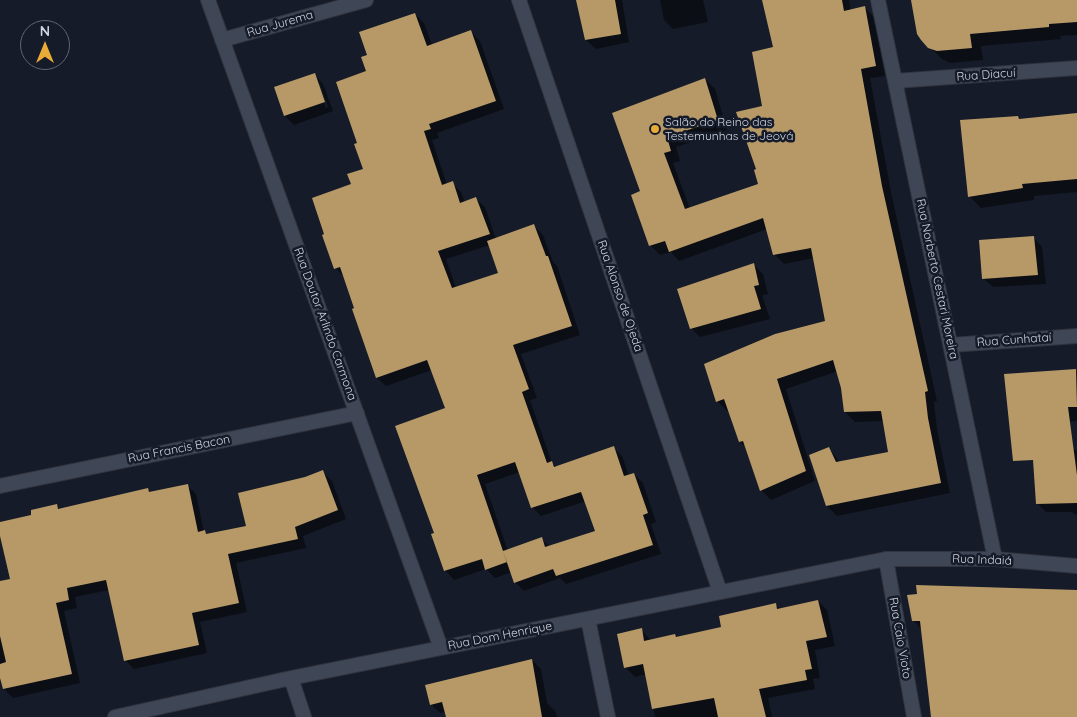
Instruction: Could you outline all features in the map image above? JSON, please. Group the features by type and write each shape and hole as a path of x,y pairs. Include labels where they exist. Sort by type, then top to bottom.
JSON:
{"street":[{"name":"Rua Doutor Arlindo Carmona","path":"208,0 441,648"},
{"name":"Rua Jurema","path":"222,40 366,0"},
{"name":"Rua Alonso de Ojeda","path":"519,0 720,592"},
{"name":"Rua Norberto Cestari Moreira","path":"878,0 996,558"},
{"name":"Rua Diacuí","path":"895,81 1077,68"},
{"name":"Rua Cunhataí","path":"950,344 1077,336"},
{"name":"Rua Francis Bacon","path":"0,486 357,413"},
{"name":"Rua Dom Henrique","path":"115,717 292,678 886,558"},
{"name":"Rua Indaiá","path":"886,558 996,558 1077,566"},
{"name":"Rua Caio Vioto","path":"886,558 914,717"},
{"path":"588,619 608,717"},
{"path":"292,678 304,717"}],"building":[{"path":"576,0 615,0 621,34 585,40"},
{"path":"762,0 842,0 844,11 865,6 876,66 861,69 882,186 928,391 925,392 928,418 941,483 826,506 809,455 829,447 836,462 888,452 881,411 844,412 841,388 833,360 777,379 806,471 760,491 743,441 739,442 724,399 716,402 704,364 775,334 825,321 811,248 773,255 763,218 669,252 665,241 649,246 631,195 640,191 612,113 705,78 718,120 667,137 671,151 664,153 685,209 758,184 754,170 756,169 736,112 762,106 752,52 773,47"},
{"path":"911,0 1077,0 1077,22 1049,24 1049,27 970,34 972,48 937,51 928,48 917,34"},
{"path":"415,13 427,46 471,30 496,101 429,124 431,129 424,131 442,185 453,181 460,203 476,197 490,234 438,251 452,288 498,273 487,241 534,224 546,256 548,256 572,326 513,345 529,389 522,392 547,463 552,461 554,467 614,446 624,476 634,473 648,513 643,515 653,545 556,576 553,569 514,583 507,562 485,570 482,559 444,571 431,534 434,533 395,426 445,408 427,360 376,378 352,309 354,308 340,267 334,269 312,198 351,184 347,174 363,169 354,144 357,143 336,82 366,71 361,57 367,55 359,32","holes":["515,462 531,508 581,492 595,531 545,547 542,537 503,551 477,475"]},
{"path":"315,73 325,102 284,116 274,87"},
{"path":"1077,113 1077,179 1022,184 1023,188 968,197 960,120 1018,116 1019,119"},
{"path":"1034,236 1038,275 982,279 979,240"},
{"path":"754,263 759,285 754,286 761,309 690,329 677,289"},
{"path":"1076,369 1077,407 1068,407 1077,475 1077,503 1036,504 1033,460 1013,461 1004,374"},
{"path":"323,470 338,510 295,527 298,539 228,554 239,603 192,613 199,645 124,661 106,580 67,588 69,600 56,603 72,674 3,689 0,678 0,664 6,662 0,636 0,581 10,579 0,536 0,522 31,515 31,510 57,504 58,509 148,488 149,492 188,484 198,532 205,530 206,534 246,526 238,493 305,477"},
{"path":"916,585 1077,590 1077,717 931,717 920,621 912,621 907,595 917,594"},
{"path":"818,600 827,637 806,641 812,669 805,670 807,680 759,689 766,717 718,717 714,698 652,709 643,664 624,668 617,634 642,628 644,641 675,634 676,637 721,627 719,616 776,603 777,609"},
{"path":"532,659 542,717 446,717 442,702 430,705 425,685"}],"place":[{"name":"Salão do Reino das Testemunhas de Jeová","path":"655,129"}]}
